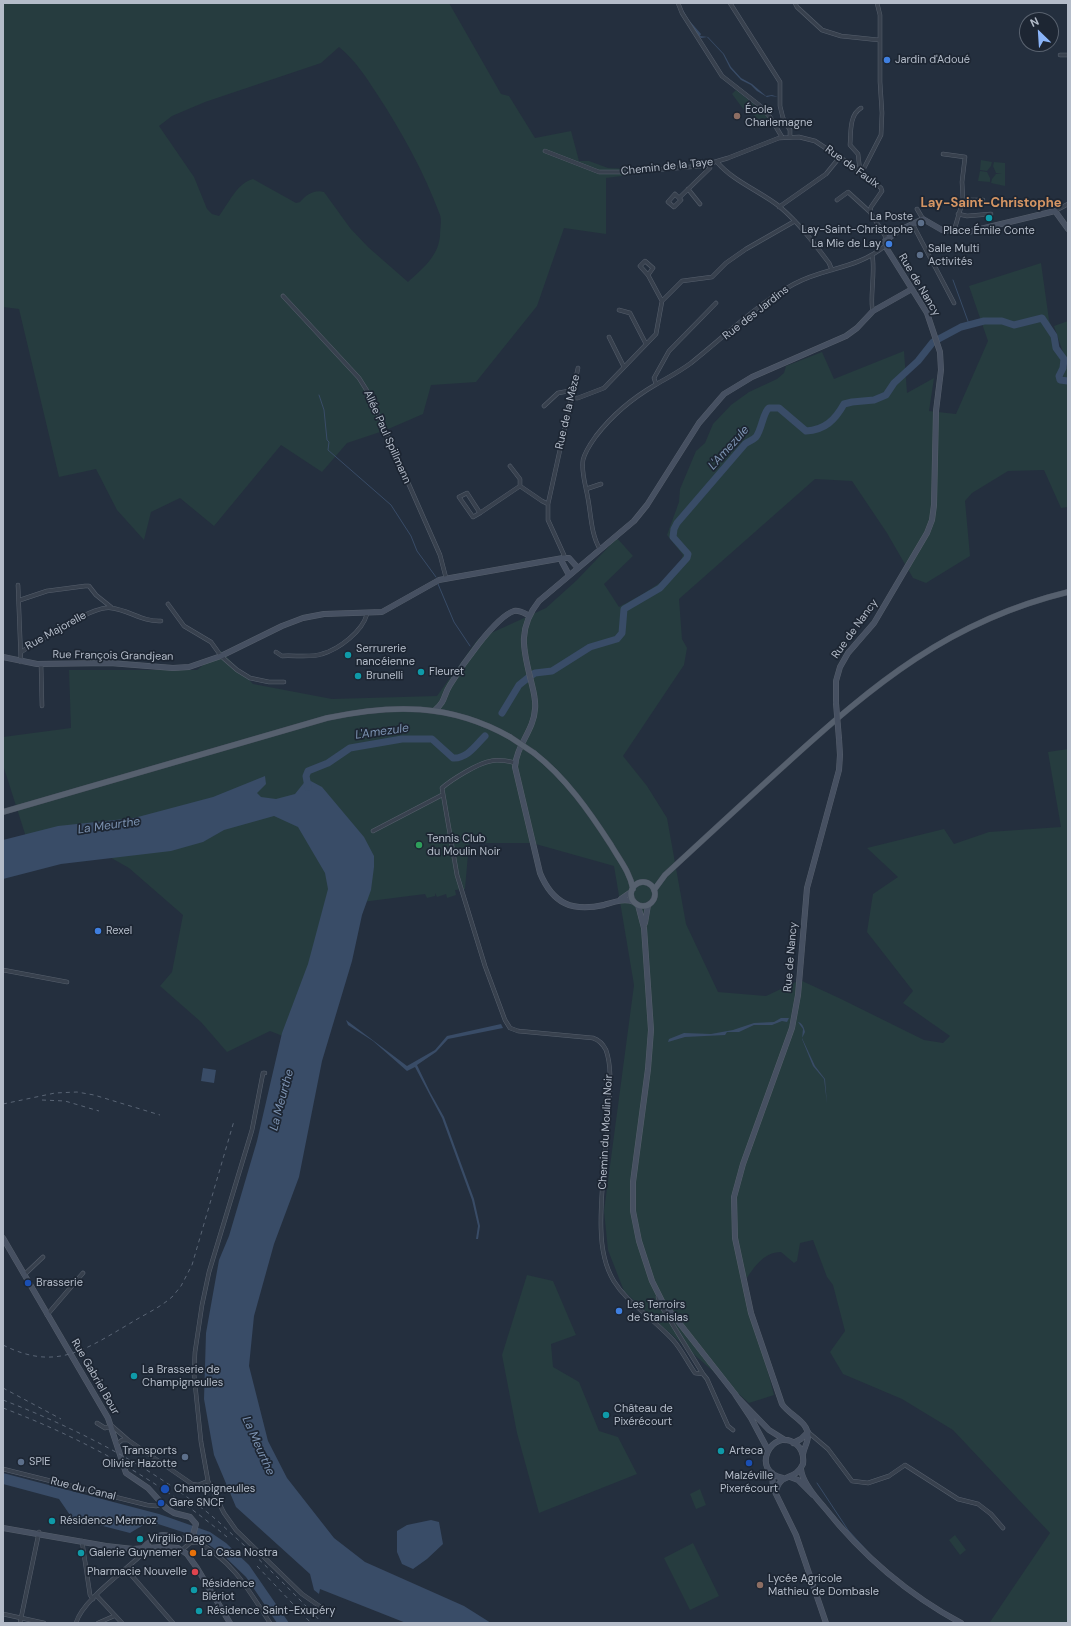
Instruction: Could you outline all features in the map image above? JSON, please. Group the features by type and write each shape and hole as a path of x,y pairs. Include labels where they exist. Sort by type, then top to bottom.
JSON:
{"main road":[{"path":"627,870 636,904 648,905 654,898 654,890 666,875 843,712 889,676 936,645 986,619 1039,599 1068,592"},
{"path":"3,812 327,718 380,709 399,708 435,710 474,720 510,737 534,753 560,777 583,804 627,870 654,890"},
{"path":"632,891 644,883 657,881 666,875"}],"street":[{"path":"678,3 682,13 722,76 759,106 782,137"},
{"path":"730,3 780,82 780,106 783,118 790,130 790,136"},
{"path":"795,3 822,30 841,36 879,40"},
{"path":"861,172 881,135 882,113 879,40 880,15 878,3"},
{"path":"1060,55 1068,55"},
{"path":"861,108 854,116 851,123 850,145 858,154 861,172"},
{"name":"Chemin de la Taye","path":"545,151 599,172 631,172 709,164 782,137 790,136 813,140"},
{"name":"Rue de Faulx","path":"813,140 861,172 882,189 871,207 870,212"},
{"path":"943,154 965,156 962,182 963,200 954,232"},
{"path":"779,207 826,174 839,158"},
{"path":"717,162 735,179 779,207 795,221 825,258 832,270"},
{"path":"679,198 710,168 709,164"},
{"path":"685,183 700,204"},
{"path":"837,200 848,192 870,212 887,239"},
{"path":"963,200 983,200"},
{"path":"917,209 923,219 939,229 954,232 972,232 1055,211 1068,204"},
{"path":"1055,211 1068,229"},
{"path":"958,214 967,216 990,214"},
{"path":"885,246 887,239 912,223 923,219"},
{"path":"662,301 682,281 712,277 726,263 746,249 795,221"},
{"path":"912,223 954,303"},
{"name":"Rue des Jardins","path":"600,548 596,540 586,488 583,460 593,441 617,412 656,384 680,372 739,323 786,288 806,278 859,262 885,246"},
{"name":"Rue de Nancy","path":"808,1432 804,1423 788,1411 782,1404 758,1336 738,1257 733,1224 734,1197 740,1171 785,1052 794,1020 804,934 807,888 839,770 840,755 836,704 836,681 840,667 880,614 932,520 934,505 936,411 941,370 938,346 927,313 885,246"},
{"path":"872,255 874,290 871,306 873,311"},
{"path":"572,398 578,398 602,389 658,331 662,301 648,275"},
{"path":"644,928 636,904 628,900 589,908 571,906 555,898 549,891 540,873 518,783 516,763 534,719 536,708 527,666 523,636 528,615 539,601 639,515 699,423 724,394 752,376 846,336 857,328 873,311 912,289"},
{"name":"Allée Paul Spillmann","path":"283,296 359,378 369,394 440,555 446,578"},
{"path":"656,384 654,378 669,351 716,303"},
{"path":"619,310 630,313 646,344"},
{"path":"609,337 624,367"},
{"name":"Rue de la Mèze","path":"563,558 564,555 548,520 548,504 578,368"},
{"path":"544,406 558,393 574,390"},
{"path":"510,466 520,480 520,486"},
{"path":"586,488 601,484"},
{"path":"520,486 548,504"},
{"path":"480,513 466,493 460,497 473,517 480,513 520,486"},
{"path":"568,575 562,562 563,558 569,558 577,567"},
{"name":"Rue François Grandjean","path":"3,657 21,662 41,664 110,663 173,668 189,667 221,656 282,626 303,618 324,614 367,614 382,612 429,584 446,578 563,558"},
{"path":"18,584 20,600 21,662"},
{"path":"20,600 47,591 89,586 96,595 111,607 151,622 161,621"},
{"path":"168,604 184,626 213,644 221,656 250,678 269,682 284,682"},
{"name":"Rue Majorelle","path":"21,652 87,614 111,607"},
{"path":"435,710 443,703 451,684 464,665 488,633 500,620 517,611 528,615"},
{"path":"276,652 282,656 322,655 344,643 365,621 367,614"},
{"path":"41,664 42,706"},
{"path":"374,831 442,795 442,788 444,786 480,764 496,760 516,763"},
{"name":"Chemin du Moulin Noir","path":"442,795 457,875 463,896 485,966 508,1024 518,1031 593,1038 601,1042 605,1049 610,1092 601,1222 603,1251 607,1268 612,1279 623,1295 676,1343 695,1373 703,1374 728,1426 733,1430"},
{"path":"611,903 627,897 632,891"},
{"path":"648,905 644,928 651,1030 648,1069 634,1171 633,1199 639,1241 649,1273 658,1294 669,1312 735,1394 762,1423 774,1434 793,1442 798,1446 803,1454"},
{"path":"3,970 67,982"},
{"path":"265,1073 263,1073 252,1130 209,1272 202,1305 195,1352 194,1374 202,1448 208,1481 224,1513 236,1530 302,1594 325,1610"},
{"name":"Rue Gabriel Bour","path":"3,1238 112,1426 126,1473 148,1488 162,1504 174,1513 189,1517 194,1521 196,1526 192,1536 185,1538 165,1534 157,1536"},
{"path":"24,1275 43,1257"},
{"path":"48,1315 83,1273"},
{"path":"658,1294 660,1304 703,1374"},
{"path":"735,1394 768,1450"},
{"path":"97,1423 105,1428 112,1426 128,1440 192,1484 198,1485 208,1481"},
{"path":"753,1423 762,1423"},
{"path":"793,1442 801,1439 808,1432"},
{"path":"808,1432 801,1468 802,1477 814,1495 844,1532 881,1568 920,1598 962,1623"},
{"path":"808,1432 828,1449 852,1481 868,1484 889,1476 904,1465 958,1499 978,1504 991,1514 1003,1528"},
{"path":"116,1442 124,1436"},
{"path":"116,1442 128,1440"},
{"path":"786,1440 774,1444 768,1450 766,1462 772,1473 772,1484 796,1535 826,1623"},
{"name":"Rue du Canal","path":"3,1468 146,1505 156,1506 162,1504"},
{"path":"790,1477 801,1468"},
{"path":"772,1473 783,1478 790,1477 798,1480 814,1495"},
{"path":"776,1492 778,1484 783,1478"},
{"path":"3,1526 109,1545 142,1549 171,1547 182,1550 201,1573 230,1623"},
{"path":"20,1623 38,1533"},
{"path":"156,1547 157,1536"},
{"path":"76,1623 78,1616 94,1597 139,1557 142,1549 157,1536"},
{"path":"82,1541 90,1595 122,1623"},
{"path":"182,1550 190,1543 197,1542 220,1557 242,1579 270,1623"},
{"path":"126,1568 173,1623"},
{"path":"3,1614 44,1623"},
{"path":"98,1623 114,1616"}],"green space":[{"path":"3,3 449,3 501,94 509,96 535,138 571,131 579,161 589,161 608,168 630,169 630,175 606,178 606,234 564,228 537,306 476,382 431,385 423,414 386,430 347,443 322,472 281,445 214,526 180,498 151,512 144,540 117,510 96,469 59,477 19,309 3,307","holes":["339,47 364,75 395,123 420,168 441,217 439,243 433,256 408,282 368,247 350,228 324,192 314,192 300,202 296,203 253,179 247,181 238,189 219,216 212,214 207,209 194,177 159,126 172,116 205,102 321,63"]},
{"path":"736,90 760,109 768,118 761,123 747,108 744,110 732,94"},
{"path":"981,160 992,162 987,171 980,170"},
{"path":"994,162 1005,163 1005,186 991,183 996,174 1002,174 996,173 993,166"},
{"path":"980,171 987,172 990,182 978,181"},
{"path":"1041,263 1049,320 1068,371 1068,507 1061,508 1044,470 1008,471 972,493 965,501 970,556 926,583 913,578 887,533 852,481 815,479 679,599 682,639 687,648 684,665 623,756 647,786 667,818 686,924 718,992 766,996 800,980 924,1040 943,1043 950,1036 903,1003 913,991 867,932 873,894 898,877 867,848 944,829 954,844 989,832 1061,827 1048,752 1068,749 1068,1623 991,1623 990,1622 1050,1533 953,1430 902,1399 843,1374 830,1352 845,1331 833,1285 827,1277 813,1240 800,1243 797,1261 794,1263 781,1252 764,1258 751,1271 744,1282 774,1395 749,1403 624,1291 608,1250 604,1211 634,985 614,866 532,843 469,843 465,889 455,890 456,895 447,898 446,894 437,897 435,893 435,896 427,898 425,894 362,902 303,1044 270,1031 227,1052 201,1022 160,986 172,972 183,915 129,868 78,839 26,837 3,765 3,737 71,728 69,670 197,670 221,651 253,684 332,699 437,696 478,639 546,608 577,580 617,538 633,556 604,584 619,607 656,586 665,579 679,563 683,555 667,535 679,502 680,489 696,451 705,443 713,424 731,405 749,392 777,379 784,373 786,366 822,352 834,379 904,351 907,393 934,378 929,411 956,414 988,341 969,286"},
{"path":"1068,321 1068,367 1054,326"},
{"path":"527,1275 553,1281 576,1335 551,1344 553,1367 579,1382 599,1431 618,1437 637,1474 539,1513 517,1433 502,1355"},
{"path":"700,1489 706,1505 696,1509 690,1494"},
{"path":"955,1535 966,1550 960,1555 949,1540"},
{"path":"693,1543 719,1596 690,1610 664,1558"}],"water":[{"path":"679,3 688,19 701,34 700,36 708,37 724,54 731,67 741,78 752,84 766,96 772,95 778,97 767,97 751,85 741,80 730,68 723,54 707,37 701,38 694,30 685,17"},
{"name":"La Meurthe","path":"265,776 266,784 257,793 261,797 276,799 295,794 307,779 322,787 364,837 374,856 371,890 362,915 352,961 322,1061 299,1177 274,1244 254,1316 249,1366 268,1441 287,1478 334,1538 365,1562 464,1606 491,1623 406,1623 320,1589 319,1594 314,1590 310,1574 236,1507 214,1455 204,1399 206,1333 219,1260 229,1236 257,1141 282,1033 308,964 328,889 325,873 298,827 274,816 224,830 203,842 171,851 61,864 3,879 3,840 58,826 134,818 213,797"},
{"path":"781,1018 789,1018 787,1022 782,1021 772,1025 754,1025 739,1032 727,1032 725,1035 685,1037 668,1042 669,1039 684,1033 711,1034 733,1030 754,1023 774,1022"},
{"path":"346,1020 407,1066 435,1050 447,1036 501,1024 503,1028 448,1039 436,1052 417,1065 444,1117 474,1199 480,1226 478,1239 476,1239 478,1226 472,1200 442,1118 415,1067 407,1071 373,1041 348,1025"},
{"path":"798,1022 802,1024 805,1030 802,1038 803,1029"},
{"path":"802,1038 815,1066 825,1079 827,1104 824,1079 813,1066"},
{"path":"203,1068 216,1070 214,1083 201,1081"},
{"path":"3,1473 159,1514 210,1532 226,1543 249,1565 289,1623 277,1623 246,1577 222,1554 198,1537 158,1524 157,1526 145,1524 130,1533 72,1518 59,1499 3,1484"},
{"path":"431,1520 439,1522 443,1544 427,1559 413,1569 402,1564 397,1552 397,1531 407,1525"}],"waterway":[{"path":"953,280 969,324"},
{"name":"L'Amezule","path":"502,713 519,685 535,673 552,671 590,647 617,639 622,633 624,609 660,588 687,558 688,554 673,537 674,529 677,523 745,444 756,437 760,430 765,413 769,408 779,408 806,431 819,429 829,423 837,415 844,404 874,400 886,395 894,383 918,361 933,342 961,327 984,321 1002,321 1014,325 1042,318 1054,336 1056,348 1064,359 1063,368 1059,376 1060,380 1068,381"},
{"path":"319,395 324,410 327,440 329,442 328,450 391,505 411,536 417,551 436,577"},
{"path":"438,584 454,622 470,646"},
{"name":"L'Amezule","path":"308,787 306,776 308,771 328,763 350,748 402,739 432,739 453,758 458,758 471,751 485,736"},
{"path":"817,1483 848,1530 868,1552"}],"railway":[{"path":"3,1104 55,1093 77,1092 94,1095 160,1115"},
{"path":"42,1100 65,1101 99,1111"},
{"path":"3,1345 21,1353 38,1356 54,1357 68,1354 97,1342 157,1308 173,1296 181,1286 192,1265 234,1121"},
{"path":"3,1388 61,1419"},
{"path":"3,1400 29,1410 105,1446 177,1490 211,1515 245,1546 294,1593 322,1623"},
{"path":"3,1408 63,1433 121,1463 175,1498 227,1537"},
{"path":"257,1566 311,1623"}],"place":[{"name":"Jardin d'Adoué","path":"887,60"},
{"name":"École Charlemagne","path":"737,116"},
{"name":"Place Émile Conte","path":"989,218"},
{"name":"La Poste Lay-Saint-Christophe","path":"921,223"},
{"name":"La Mie de Lay","path":"889,244"},
{"name":"Salle Multi Activités","path":"920,255"},
{"name":"Serrurerie nancéienne","path":"348,655"},
{"name":"Fleuret","path":"421,672"},
{"name":"Brunelli","path":"358,676"},
{"name":"Tennis Club du Moulin Noir","path":"419,845"},
{"name":"Rexel","path":"98,931"},
{"name":"Brasserie","path":"28,1283"},
{"name":"Les Terroirs de Stanislas","path":"619,1311"},
{"name":"La Brasserie de Champigneulles","path":"134,1376"},
{"name":"Château de Pixérécourt","path":"606,1415"},
{"name":"Arteca","path":"721,1451"},
{"name":"Transports Olivier Hazotte","path":"185,1457"},
{"name":"SPIE","path":"21,1462"},
{"name":"Malzéville Pixerécourt","path":"749,1463"},
{"name":"Champigneulles","path":"165,1489"},
{"name":"Gare SNCF","path":"161,1503"},
{"name":"Résidence Mermoz","path":"52,1521"},
{"name":"Virgilio Dago","path":"140,1539"},
{"name":"Galerie Guynemer","path":"81,1553"},
{"name":"La Casa Nostra","path":"193,1553"},
{"name":"Pharmacie Nouvelle","path":"195,1572"},
{"name":"Lycée Agricole Mathieu de Dombasle","path":"760,1585"},
{"name":"Résidence Blériot","path":"194,1590"},
{"name":"Résidence Saint-Exupéry","path":"199,1611"}],"district":[{"name":"Lay-Saint-Christophe","path":"991,204"}]}
